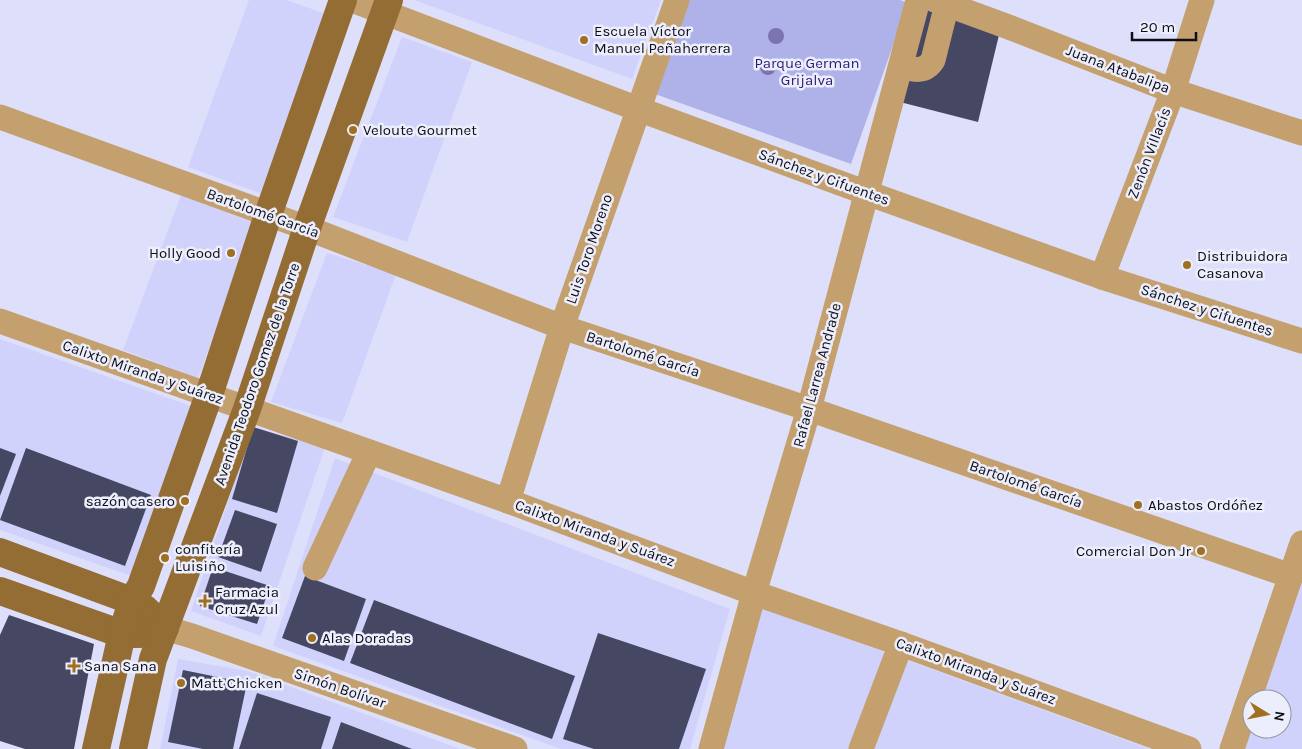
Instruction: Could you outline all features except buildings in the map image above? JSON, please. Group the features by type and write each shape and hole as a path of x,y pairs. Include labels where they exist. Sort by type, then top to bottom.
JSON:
{"main road":[{"path":"96,749 122,634 132,601 141,586 209,395 268,215 343,0"},
{"name":"Avenida Teodoro Gomez de la Torre","path":"133,749 152,659 248,409 307,228 386,6"},
{"path":"0,552 132,601 145,609 165,628"},
{"path":"0,591 122,634 137,634 165,628"}],"street":[{"name":"Sánchez y Cifuentes","path":"352,0 386,6 638,109 867,193 1102,277 1302,341"},
{"name":"Luis Toro Moreno","path":"508,501 562,327 677,0"},
{"name":"Rafael Larrea Andrade","path":"711,749 754,593 809,409 918,0"},
{"name":"Zenón Villacís","path":"1102,277 1173,91 1202,0"},
{"path":"901,66 910,69 924,69 933,60 941,2"},
{"name":"Juana Atabalipa","path":"941,2 1173,91 1302,134"},
{"name":"Bartolomé García","path":"0,117 307,228 562,327 809,409 1291,576"},
{"name":"Calixto Miranda y Suárez","path":"0,322 508,501 754,593 901,644 1189,749"},
{"path":"315,568 370,452"},
{"path":"1232,749 1302,543"},
{"name":"Simón Bolívar","path":"165,628 515,749"},
{"path":"861,749 901,644"}],"shaded area":[{"path":"249,0 287,0 334,17 268,196 188,167"},
{"name":"Escuela Víctor Manuel Peñaherrera","path":"414,0 661,0 632,79"},
{"path":"402,37 472,62 407,242 333,217"},
{"path":"181,195 256,223 198,378 123,350"},
{"path":"327,253 396,274 342,423 271,402"},
{"path":"0,339 191,406 134,577 0,530"},
{"path":"253,427 325,447 261,636 191,611"},
{"path":"335,458 730,609 690,749 561,749 273,646"},
{"path":"1302,579 1302,749 1244,749 1248,739 1292,739 1292,689 1264,689"},
{"path":"758,606 1150,749 718,749"},
{"path":"178,659 248,671 460,749 160,749"}],"green space":[{"name":"Parque German Grijalva","path":"688,0 900,0 908,3 851,164 655,94"}],"place":[{"name":"Escuela Víctor Manuel Peñaherrera","path":"584,40"},
{"name":"Veloute Gourmet","path":"353,130"},
{"name":"Holly Good","path":"231,253"},
{"name":"Distribuidora Casanova","path":"1187,265"},
{"name":"sazón casero","path":"185,501"},
{"name":"Abastos Ordóñez","path":"1138,505"},
{"name":"Comercial Don Jr","path":"1201,551"},
{"name":"confitería Luisiño","path":"165,558"},
{"name":"Farmacia Cruz Azul","path":"205,601"},
{"name":"Alas Doradas","path":"312,638"},
{"name":"Sana Sana","path":"74,666"},
{"name":"Matt Chicken","path":"181,683"}]}
